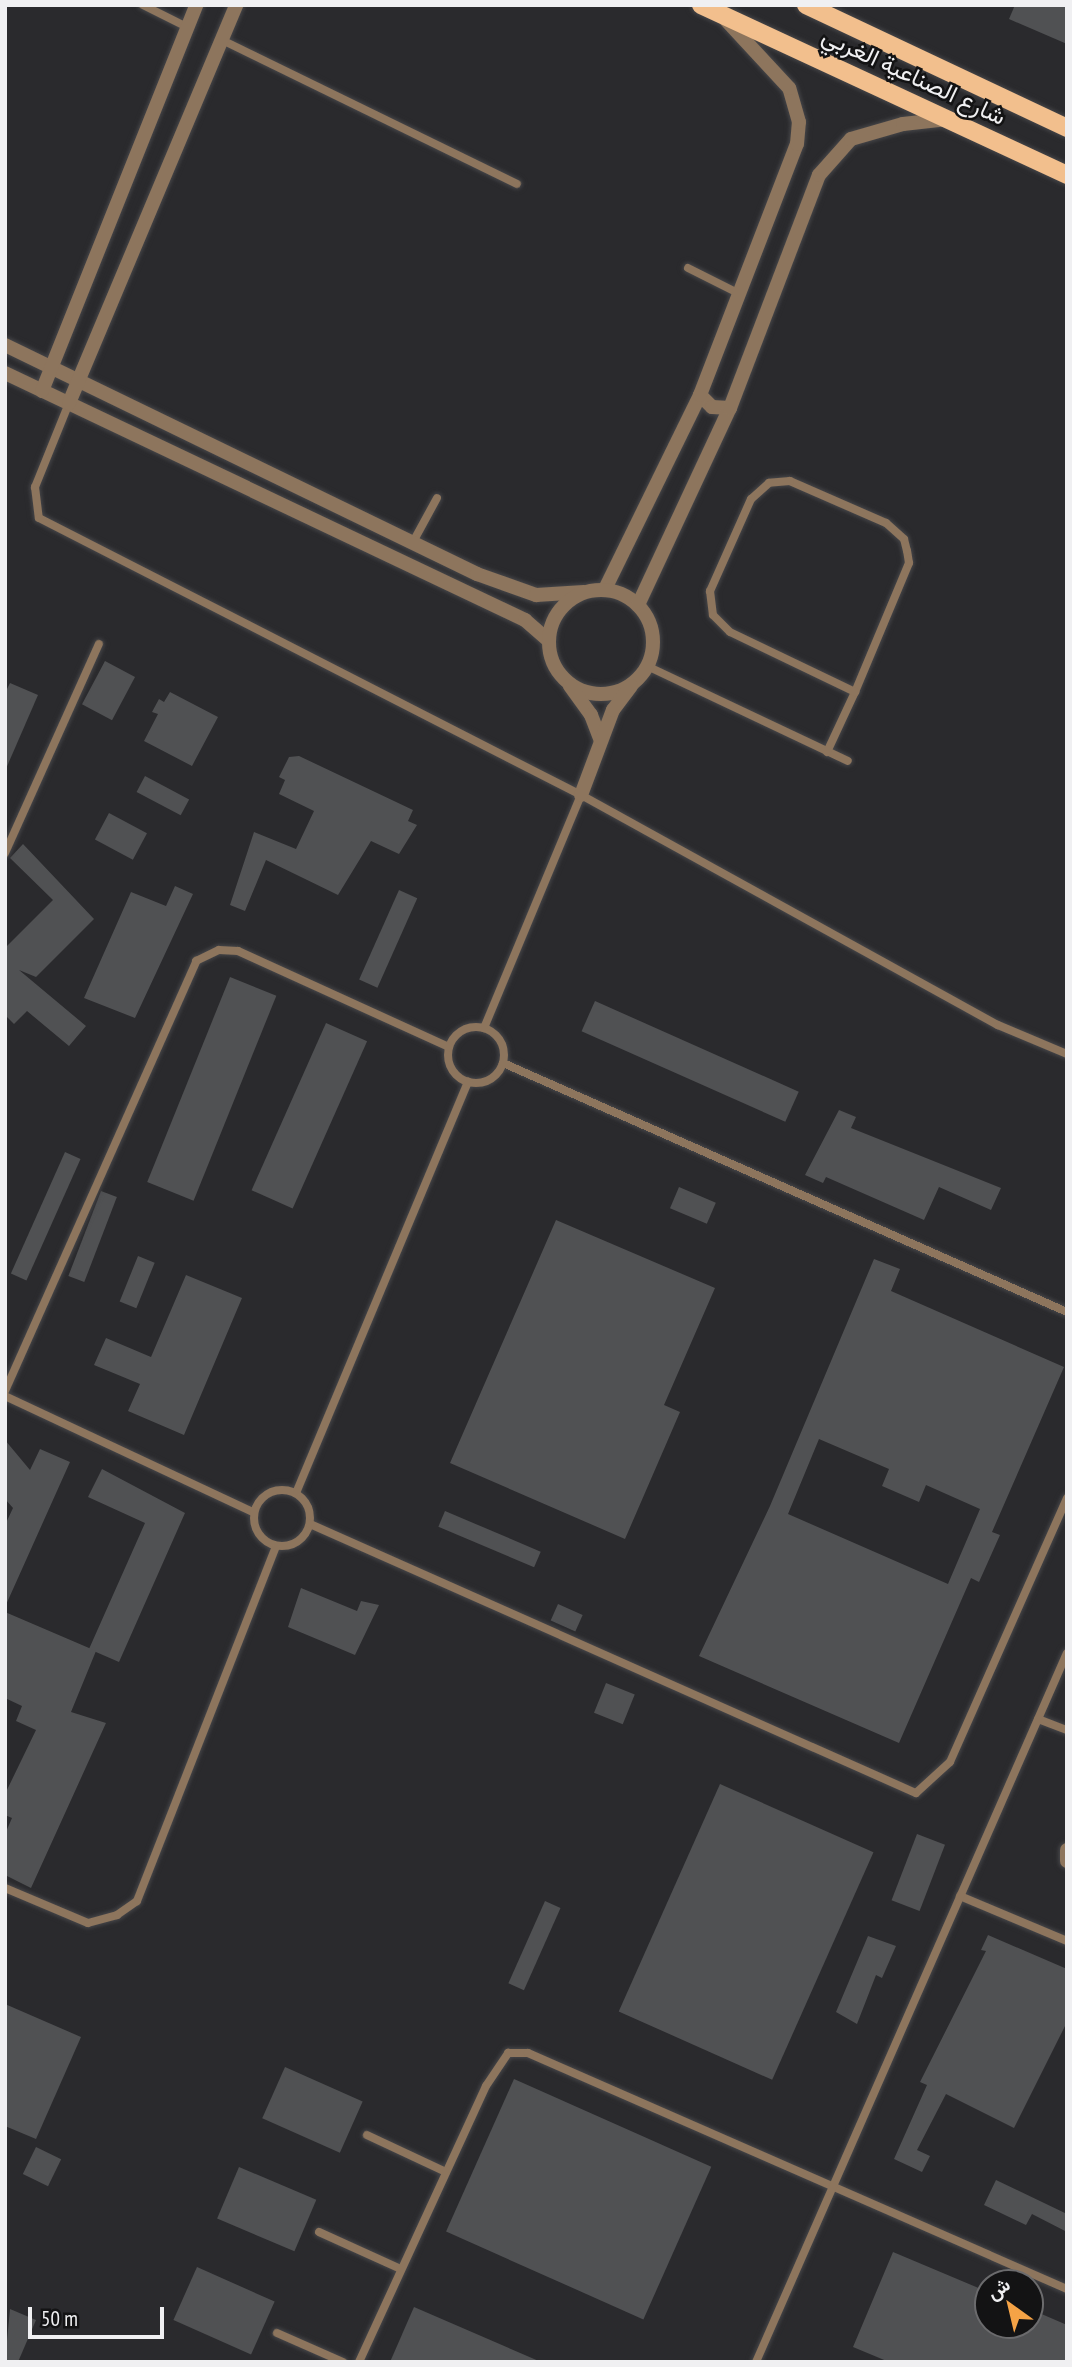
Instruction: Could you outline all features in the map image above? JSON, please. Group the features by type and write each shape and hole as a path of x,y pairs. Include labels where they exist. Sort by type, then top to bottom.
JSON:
{"main road":[{"name":"شارع الصناعية الغربي","path":"701,5 1067,175"},
{"name":"شارع الصناعية الغربي","path":"806,5 1067,128"}],"street":[{"path":"42,391 196,5"},
{"path":"69,403 236,5"},
{"path":"605,589 700,395 797,144 799,122 778,71 720,14"},
{"path":"638,605 730,408 820,175 833,154 874,130 951,119"},
{"path":"5,345 509,587 552,597 605,589 638,605 652,629 647,666 600,739 581,795"},
{"path":"5,373 525,620 548,640"},
{"path":"700,395 712,407 730,408"},
{"path":"584,592 556,613 548,640 551,658 591,715 600,739"},
{"path":"566,681 601,694 636,681"},
{"path":"1067,1850 1067,1861"}],"lane":[{"path":"143,5 187,26"},
{"path":"222,40 517,184"},
{"path":"688,268 740,294"},
{"path":"69,403 35,487 38,518 581,795 998,1025 1067,1054"},
{"path":"827,752 855,692 909,562 904,539 886,523 790,481 769,483 751,499 710,591 713,615 730,632 855,692"},
{"path":"413,542 437,498"},
{"path":"5,853 99,644"},
{"path":"647,666 848,761"},
{"path":"484,1028 581,795"},
{"path":"253,1512 5,1394 195,961 219,950 238,951 449,1047"},
{"path":"484,1028 502,1045 503,1063 493,1077 468,1082 454,1072 449,1047 467,1029 484,1028"},
{"path":"503,1063 1067,1312"},
{"path":"296,1493 468,1082"},
{"path":"279,1489 296,1493 309,1507 310,1524 301,1540 276,1546 255,1530 253,1512 262,1497 279,1489"},
{"path":"310,1524 916,1793 950,1762 1067,1498"},
{"path":"5,1888 88,1923 117,1915 137,1901 276,1546"},
{"path":"757,2362 1067,1653"},
{"path":"1038,1719 1067,1730"},
{"path":"960,1896 1067,1941"},
{"path":"359,2362 486,2086 508,2053 528,2053 832,2189 1067,2289"},
{"path":"367,2135 446,2172"},
{"path":"319,2232 401,2269"},
{"path":"277,2333 343,2362"}],"building":[{"path":"1015,5 1067,5 1067,44 1009,19"},
{"path":"105,661 135,677 112,720 82,704"},
{"path":"10,683 38,695 5,771 5,693"},
{"path":"170,692 218,717 192,766 144,741 158,714 152,712 159,699 164,702"},
{"path":"299,756 413,810 408,821 417,825 399,854 371,841 338,895 266,860 245,911 230,905 254,832 296,849 314,811 279,794 285,780 279,777 289,757"},
{"path":"145,776 189,799 181,815 137,792"},
{"path":"109,813 147,833 133,860 95,839"},
{"path":"23,844 94,919 36,977 19,970 86,1026 69,1046 27,1011 14,1024 5,1015 5,948 53,900 10,858"},
{"path":"175,886 193,894 135,1018 84,998 131,892 166,906"},
{"path":"399,890 417,898 377,988 359,980"},
{"path":"230,977 276,996 194,1201 147,1182"},
{"path":"595,1001 799,1092 785,1122 582,1031"},
{"path":"326,1023 367,1041 293,1208 252,1190"},
{"path":"839,1110 856,1117 851,1128 1001,1188 991,1210 939,1187 924,1220 826,1177 823,1183 805,1175"},
{"path":"65,1152 81,1159 26,1280 11,1274"},
{"path":"679,1187 716,1203 707,1224 670,1208"},
{"path":"101,1191 117,1197 84,1282 68,1276"},
{"path":"556,1220 715,1288 664,1405 680,1412 625,1539 450,1463"},
{"path":"138,1256 155,1263 136,1308 120,1301"},
{"path":"874,1259 900,1269 891,1291 1064,1367 992,1532 1000,1535 979,1582 971,1578 899,1743 699,1656 770,1506","holes":["819,1439 889,1469 882,1486 919,1502 926,1485 980,1509 948,1584 788,1514"]},
{"path":"186,1275 242,1298 184,1435 128,1411 140,1384 94,1365 106,1338 151,1357"},
{"path":"5,1440 30,1470 40,1449 70,1462 5,1607 5,1525 13,1508 5,1499"},
{"path":"102,1469 185,1513 119,1662 89,1649 145,1523 88,1497"},
{"path":"445,1511 541,1552 534,1567 438,1527"},
{"path":"301,1588 357,1611 361,1601 379,1605 355,1655 288,1627"},
{"path":"558,1604 583,1615 575,1631 551,1620"},
{"path":"5,1612 96,1651 71,1712 106,1723 31,1888 5,1875 5,1834 12,1818 5,1815 5,1794 36,1730 16,1721 22,1706 5,1698"},
{"path":"606,1683 635,1695 623,1724 594,1713"},
{"path":"720,1784 873,1852 772,2080 619,2011"},
{"path":"917,1834 945,1845 920,1911 892,1900"},
{"path":"545,1901 561,1908 524,1990 508,1983"},
{"path":"988,1935 1067,1969 1067,2022 1014,2128 946,2094 917,2150 930,2156 922,2172 894,2159 927,2085 920,2082 986,1951 981,1950"},
{"path":"868,1936 896,1946 882,1978 876,1975 857,2024 836,2012"},
{"path":"5,2004 81,2037 36,2139 5,2126"},
{"path":"285,2067 363,2102 340,2153 262,2118"},
{"path":"514,2079 711,2167 643,2319 446,2232"},
{"path":"36,2147 61,2159 48,2186 23,2174"},
{"path":"239,2167 316,2200 294,2251 217,2219"},
{"path":"996,2180 1067,2214 1067,2232 1032,2214 1026,2225 984,2205"},
{"path":"893,2252 974,2286 974,2339 1044,2339 1044,2315 1067,2325 1067,2362 889,2362 853,2347"},
{"path":"197,2267 275,2302 251,2355 173,2320"},
{"path":"414,2307 541,2362 390,2362"},
{"path":"10,2309 36,2320 18,2362 5,2362"}]}
